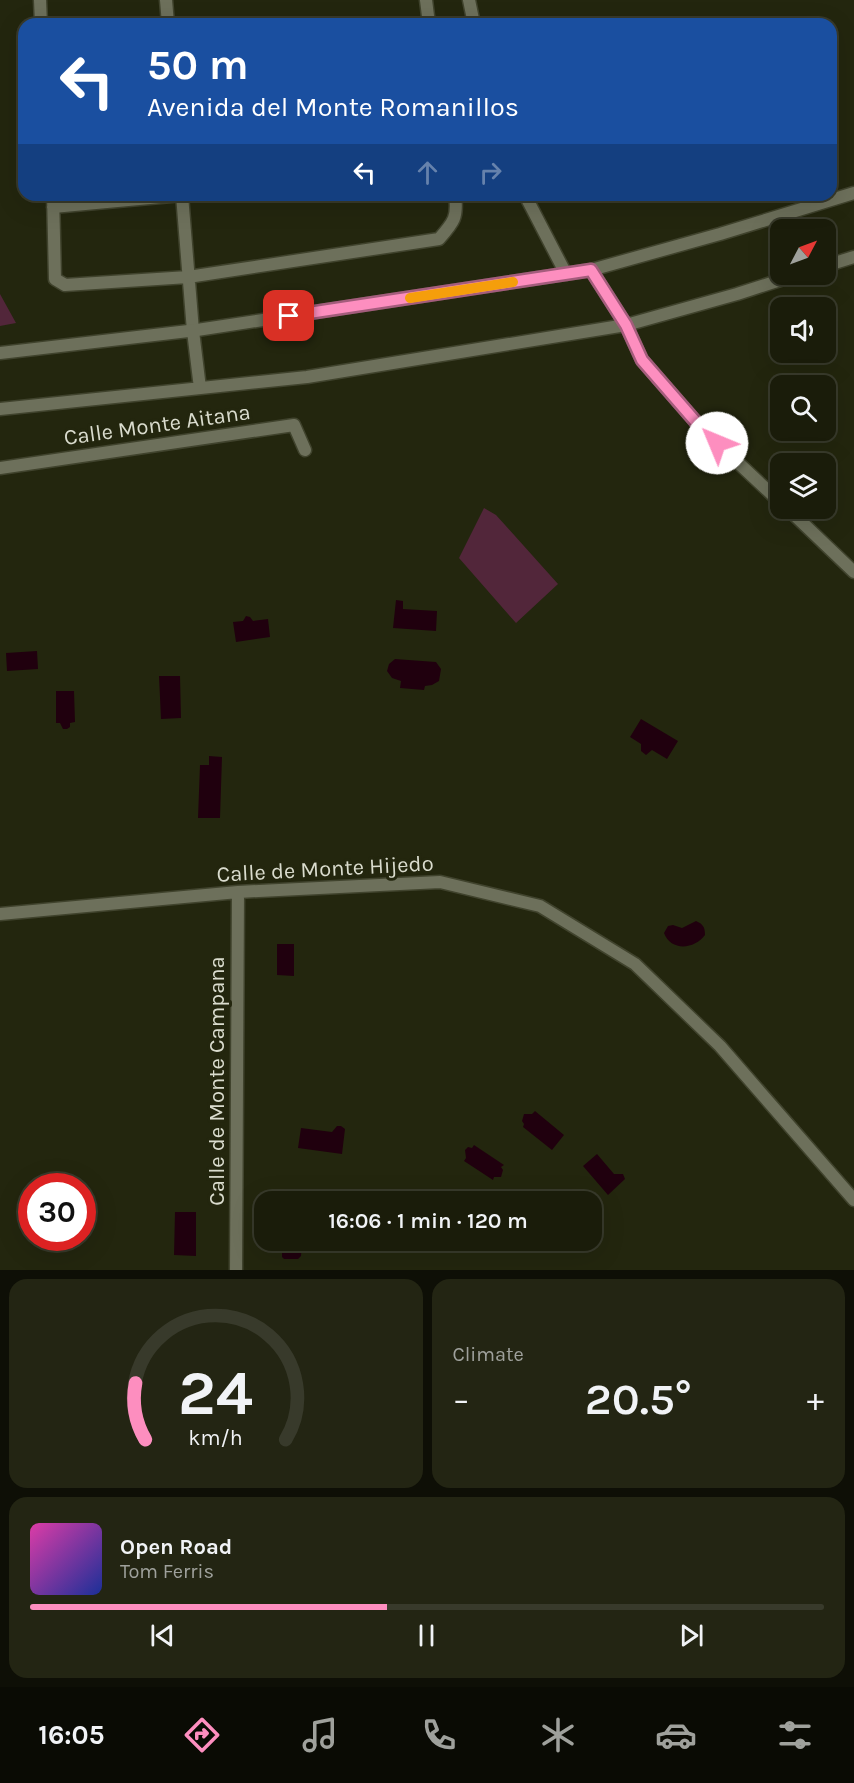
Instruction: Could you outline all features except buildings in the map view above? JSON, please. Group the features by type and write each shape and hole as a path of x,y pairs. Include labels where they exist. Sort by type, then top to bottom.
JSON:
{"street":[{"path":"40,0 41,18"},
{"path":"166,0 168,18"},
{"path":"426,0 428,18"},
{"path":"470,0 473,18"},
{"path":"837,198 854,193"},
{"path":"53,201 55,279 65,285 188,277 439,239 451,226 457,210 456,201"},
{"path":"182,201 200,388"},
{"path":"528,201 566,274"},
{"path":"0,353 193,331 591,270 828,201"},
{"path":"836,263 854,257"},
{"path":"591,270 626,325 642,360 702,429 770,493"},
{"path":"0,409 307,377 626,325 770,283"},
{"name":"Calle Monte Aitana","path":"0,468 294,425 305,450"},
{"path":"799,519 854,572"},
{"name":"Calle de Monte Hijedo","path":"0,914 238,892 440,882 540,906 635,964 720,1046 854,1200"},
{"name":"Calle de Monte Campana","path":"236,1270 238,892"}],"shaded area":[{"path":"0,294 16,323 0,326"},
{"path":"484,508 496,515 558,584 516,623 459,558"},
{"path":"396,600 403,601 403,609 437,611 436,631 393,628"},
{"path":"246,616 253,621 268,619 270,637 236,642 233,622 243,621"},
{"path":"37,651 38,669 7,671 6,653"},
{"path":"395,659 436,662 441,669 439,681 425,686 424,690 400,688 401,681 392,678 387,671 389,664"},
{"path":"159,676 180,676 181,718 161,719"},
{"path":"56,691 74,691 75,722 70,723 67,729 63,729 60,723 56,723"},
{"path":"641,719 678,741 667,759 652,750 646,755 641,751 641,744 630,737"},
{"path":"209,756 222,757 220,818 198,818 200,765 209,765"},
{"path":"696,921 703,926 705,935 701,940 689,946 677,946 667,939 664,933 668,926 682,928"},
{"path":"277,944 294,944 294,976 277,975"},
{"path":"535,1111 564,1135 552,1150 523,1127 524,1114 532,1114"},
{"path":"337,1126 345,1129 342,1154 298,1148 301,1128 332,1132"},
{"path":"474,1145 504,1165 501,1167 503,1170 501,1177 494,1177 493,1180 464,1161 465,1150"},
{"path":"597,1154 614,1174 623,1174 625,1179 608,1195 583,1166"},
{"path":"175,1212 196,1212 196,1256 174,1255"},
{"path":"282,1251 301,1251 298,1259 282,1257"}],"slow traffic":[{"path":"410,298 513,282"}],"route":[{"path":"289,316 591,270 626,325 642,360 717,443"}]}
